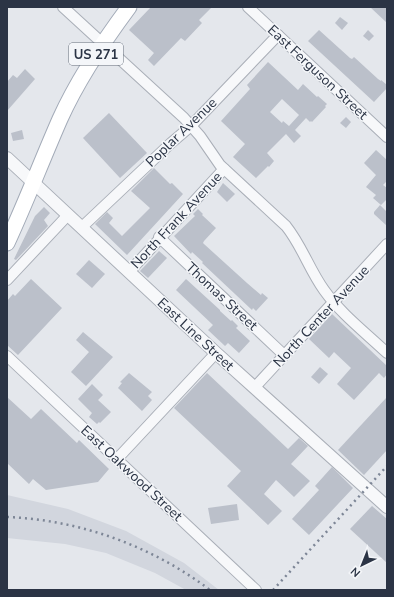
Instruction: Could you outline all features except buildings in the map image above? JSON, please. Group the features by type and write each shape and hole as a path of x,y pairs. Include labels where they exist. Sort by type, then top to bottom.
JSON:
{"main road":[{"name":"US 271","path":"7,243 61,118 82,78 103,44 129,7"}],"street":[{"path":"63,7 176,110 191,126 224,168 286,226 293,235 322,288 333,302 387,353"},
{"name":"East Ferguson Street","path":"248,7 387,137"},
{"name":"Poplar Avenue","path":"82,227 191,126 278,34"},
{"name":"East Line Street","path":"7,158 216,353 387,507"},
{"name":"North Frank Avenue","path":"128,272 224,168"},
{"path":"7,280 68,214"},
{"name":"Thomas Street","path":"160,237 284,355"},
{"name":"North Center Avenue","path":"254,387 387,244"},
{"path":"116,459 216,353"},
{"name":"East Oakwood Street","path":"7,356 256,590"}],"shaded area":[{"path":"7,495 68,509 126,531 184,563 219,590 186,590 155,573 106,553 65,544 7,538"}],"railway":[{"path":"273,590 387,466"},
{"path":"7,517 61,523 114,538 140,548 164,560 188,574 210,590"}]}
